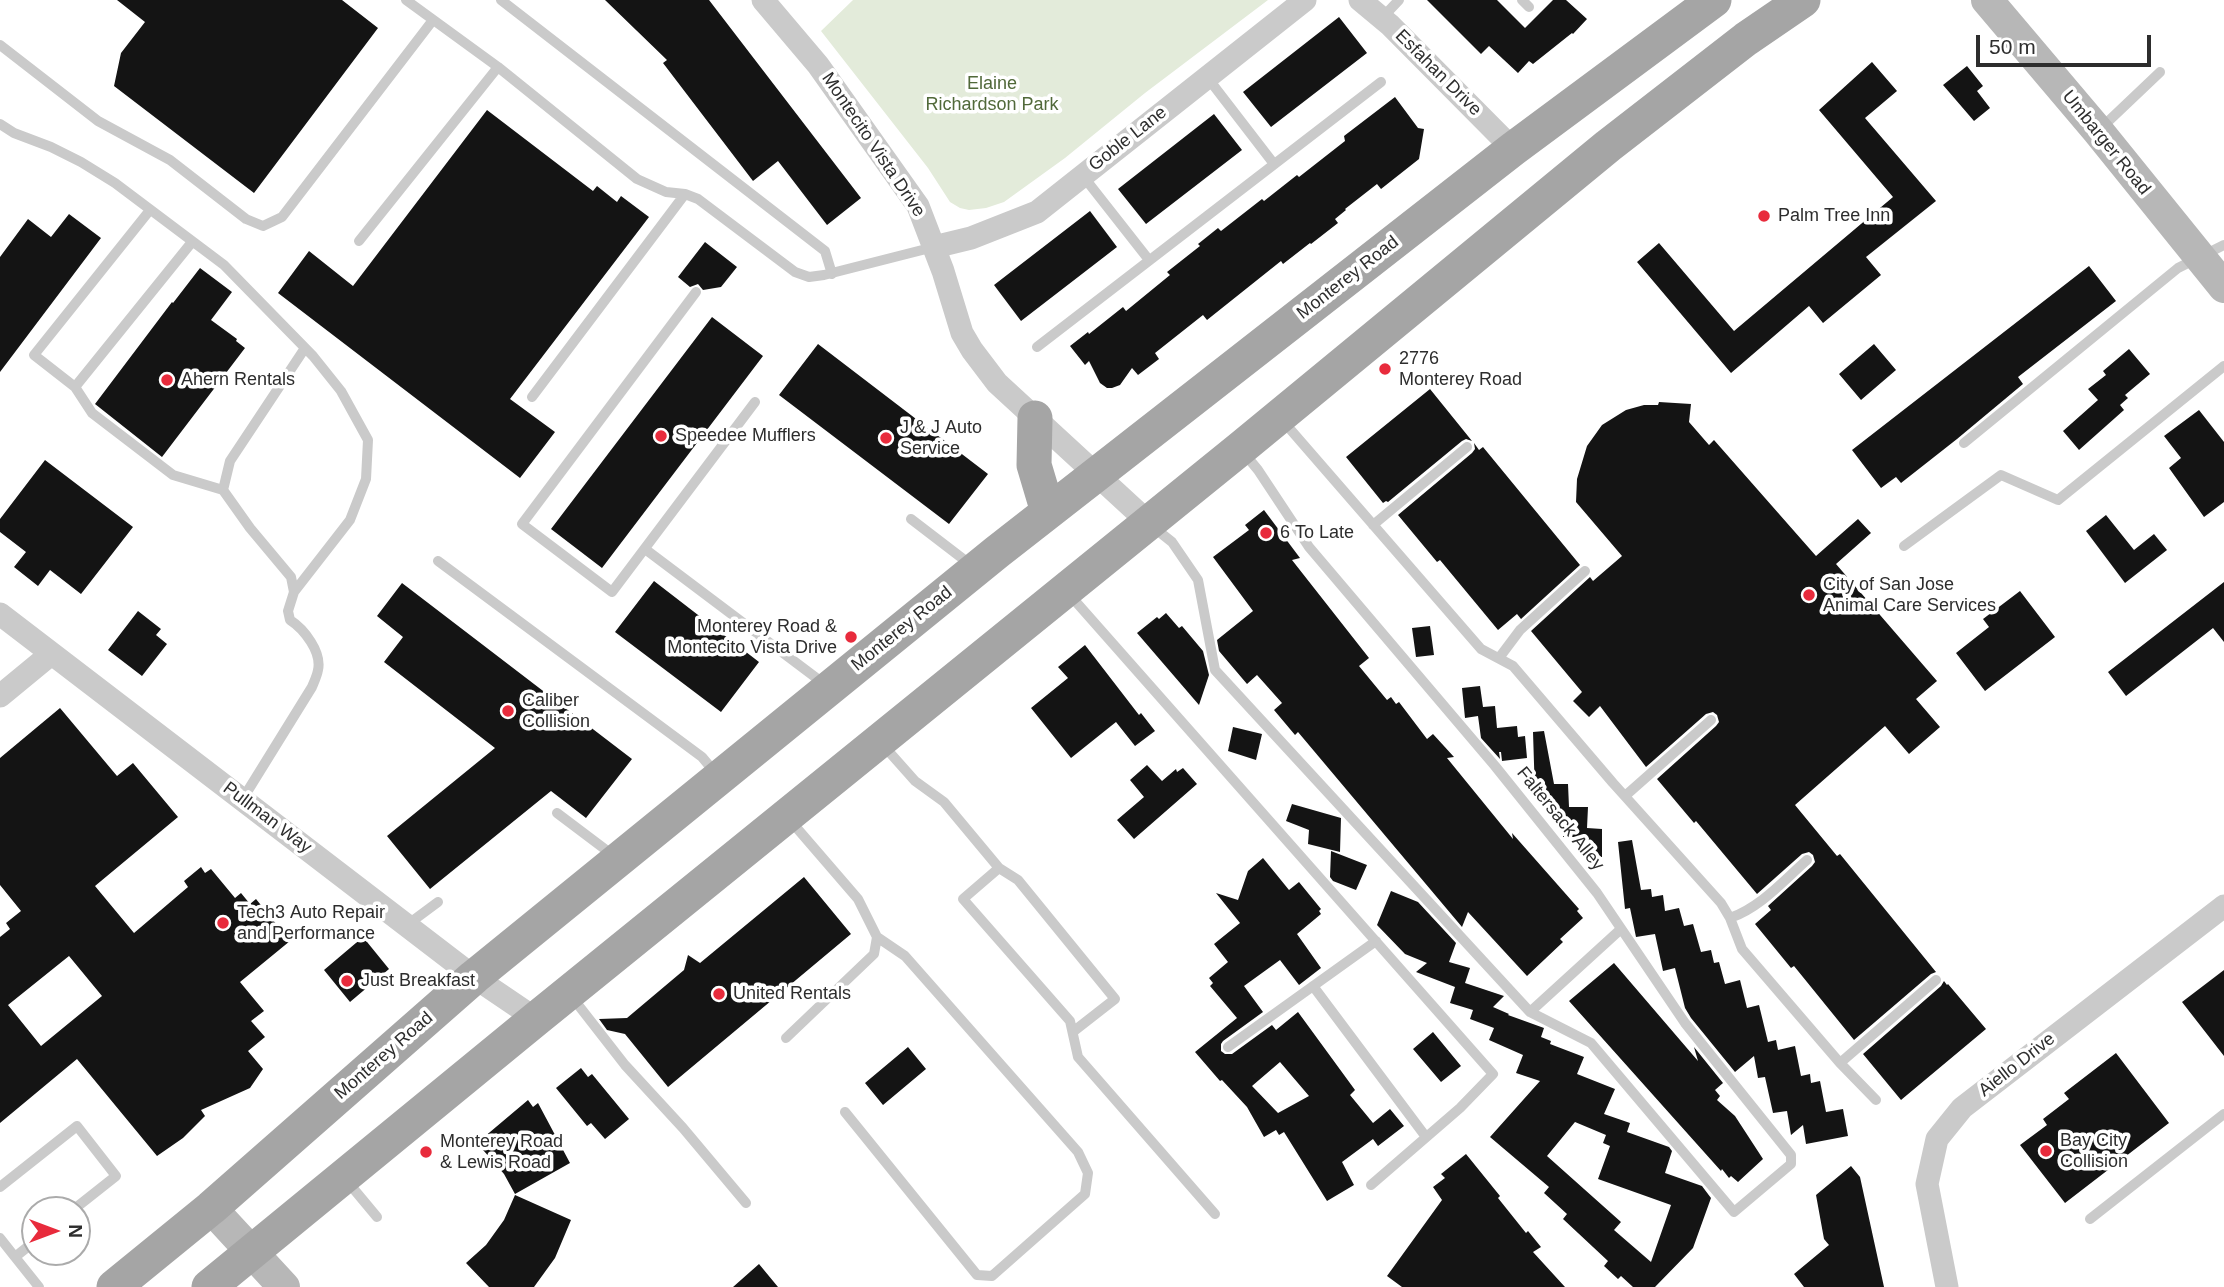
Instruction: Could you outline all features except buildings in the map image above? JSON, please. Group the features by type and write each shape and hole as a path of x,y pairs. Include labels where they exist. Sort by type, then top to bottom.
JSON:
{"main road":[{"name":"Monterey Road","path":"114,1287 211,1208 474,976 976,569 1513,149 1714,0"},
{"path":"209,1287 1608,146 1746,38 1803,0"},
{"path":"1035,418 1034,465 1048,512"}],"street":[{"name":"Montecito Vista Drive","path":"763,0 818,65 918,206 954,312 972,350 997,383 1147,522"},
{"name":"Goble Lane","path":"934,247 971,238 1037,212 1305,0"},
{"name":"Esfahan Drive","path":"1360,0 1382,18 1513,149"},
{"name":"Umbarger Road","path":"1987,0 2098,131 2212,251 2224,287"},
{"name":"Pullman Way","path":"0,614 474,976 536,1019"},
{"path":"0,696 51,654"},
{"name":"Aiello Drive","path":"1947,1287 1927,1184 1937,1139 1962,1108 2224,906"},
{"path":"211,1208 284,1287"}],"lane":[{"path":"406,0 498,67 636,179 666,192 685,194 698,199 794,272 809,277 832,274 934,247"},
{"path":"501,0 821,247 825,251 832,274"},
{"path":"1382,18 1399,0"},
{"path":"0,45 98,121 170,160 246,219 263,226 282,217 433,20"},
{"path":"359,241 498,67"},
{"path":"2098,131 2160,72"},
{"path":"1207,77 1274,164"},
{"path":"1037,347 1381,82"},
{"path":"1,128 81,162 115,183 224,265 305,348 341,391 368,440 366,479 350,520 294,592 288,611 290,620 300,626 311,641 319,667 312,687 242,800"},
{"path":"1083,176 1149,261"},
{"path":"532,397 685,194"},
{"path":"150,210 34,355 75,387 92,414 173,475 223,490 250,528 291,577 294,592"},
{"path":"75,387 192,242"},
{"path":"1964,443 2178,268 2212,251"},
{"path":"696,292 522,524 612,592 755,402"},
{"path":"223,490 230,461 305,348"},
{"path":"1904,546 2001,475 2058,500 2224,366"},
{"path":"1279,416 1481,649 1513,666 1721,902 1742,949 1840,1063 1876,1100"},
{"path":"1373,525 1467,447"},
{"name":"Faltersack Alley","path":"1241,448 1309,547 1495,766 1597,893 1685,1023 1791,1155 1791,1164 1734,1212 1591,1043 1530,1012"},
{"path":"911,519 976,569"},
{"path":"1147,522 1172,542 1199,580 1215,670 1530,1012 1621,929"},
{"path":"645,549 829,688"},
{"path":"438,561 702,757 719,778"},
{"path":"1499,659 1520,630 1584,571"},
{"path":"1065,589 1493,1074 1460,1108 1371,1185"},
{"path":"1625,796 1711,720"},
{"path":"879,740 915,781 944,802 999,868 1018,880 1115,999 1074,1031"},
{"path":"557,813 619,859"},
{"path":"786,816 858,899 877,937 905,956 1078,1152 1088,1173 1085,1194 992,1276 977,1275 845,1112"},
{"path":"1730,918 1756,906 1807,860"},
{"path":"999,868 963,899 1070,1021 1078,1057 1215,1214"},
{"path":"407,925 438,902"},
{"path":"786,1038 874,954 877,937"},
{"path":"1228,1047 1376,941"},
{"path":"1840,1063 1936,980"},
{"path":"1312,986 1426,1137"},
{"path":"568,992 625,1065 746,1203"},
{"path":"2090,1219 2224,1114"},
{"path":"0,1187 77,1126 116,1176 91,1196"},
{"path":"343,1176 377,1217"},
{"path":"0,1238 39,1287"},
{"path":"15,1257 21,1252"}],"green space":[{"name":"Elaine Richardson Park","path":"853,0 1268,0 1145,93 1065,158 1004,202 969,210 950,202 928,168 821,31"}],"place":[{"name":"Palm Tree Inn","path":"1764,216"},
{"name":"2776 Monterey Road","path":"1385,369"},
{"name":"Ahern Rentals","path":"167,380"},
{"name":"Speedee Mufflers","path":"661,436"},
{"name":"J & J Auto Service","path":"886,438"},
{"name":"6 To Late","path":"1266,533"},
{"name":"City of San Jose Animal Care Services","path":"1809,595"},
{"name":"Monterey Road & Montecito Vista Drive","path":"851,637"},
{"name":"Caliber Collision","path":"508,711"},
{"name":"Tech3 Auto Repair and Performance","path":"223,923"},
{"name":"Just Breakfast","path":"347,981"},
{"name":"United Rentals","path":"719,994"},
{"name":"Bay City Collision","path":"2046,1151"},
{"name":"Monterey Road & Lewis Road","path":"426,1152"}]}
